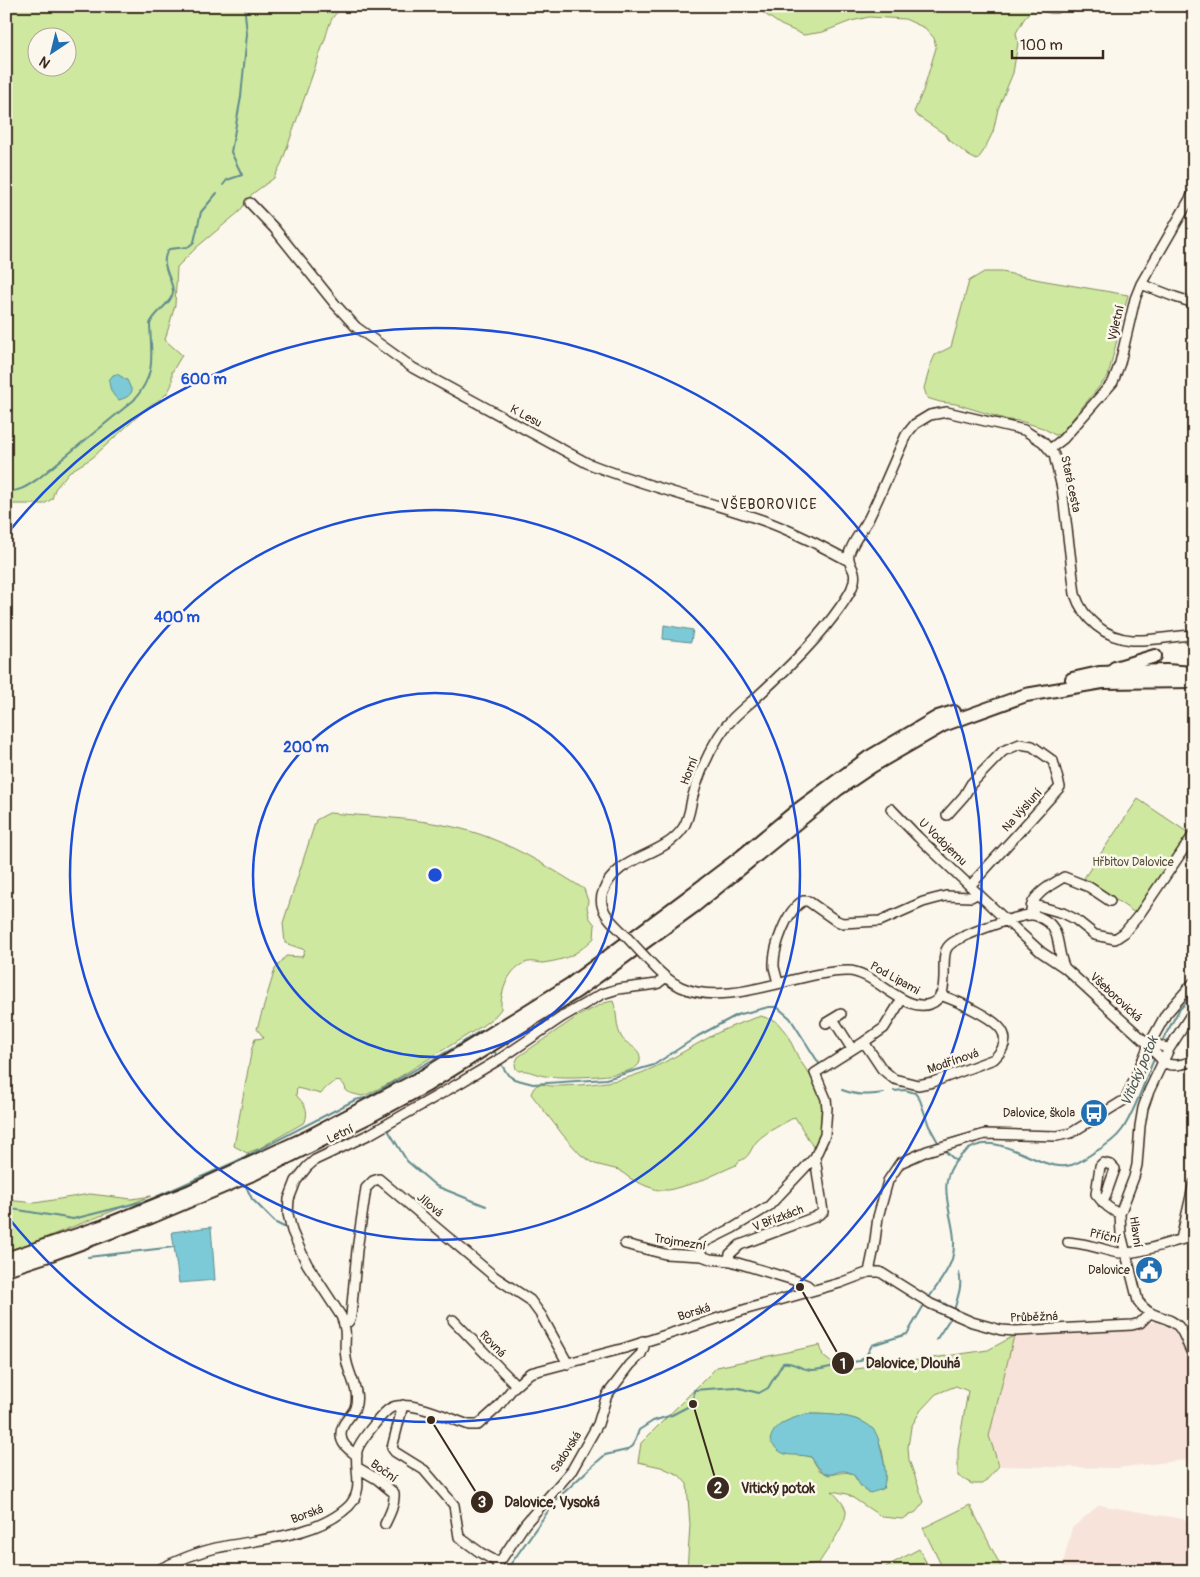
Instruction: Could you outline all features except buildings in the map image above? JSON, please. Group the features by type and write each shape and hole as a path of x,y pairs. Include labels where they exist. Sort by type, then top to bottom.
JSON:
{"highway":[{"path":"6,1259 104,1226 191,1191 306,1138 422,1077 571,984 742,856 831,784 868,758 938,718 1021,689 1098,674 1155,656"},
{"path":"1098,674 1194,672"},
{"path":"6,1269 116,1231 220,1188 318,1142 427,1085 577,991 692,907 838,790 872,766 943,725 1026,696 1102,682 1194,682"}],"street":[{"name":"Výletní","path":"1050,449 1063,439 1113,382 1120,362 1135,299 1141,284 1194,192"},
{"name":"K Lesu","path":"250,203 274,228 335,304 356,327 413,368 587,463 617,475 762,520 801,536 849,561"},
{"path":"1141,284 1194,303"},
{"name":"Stará cesta","path":"849,561 848,556 851,549 869,518 906,435 914,424 930,415 947,412 1024,430 1044,442 1050,449 1054,455 1062,488 1076,594 1078,604 1084,614 1101,629 1112,635 1130,640 1194,635"},
{"name":"Horní","path":"666,977 606,915 602,906 602,894 608,881 619,868 663,845 678,835 685,826 697,785 707,759 719,736 731,719 771,684 836,612 853,586 855,576 849,561"},
{"name":"Na Výsluní","path":"948,815 964,796 971,784 1003,751 1020,744 1032,746 1053,761 1060,787 970,886"},
{"name":"U Vodojemu","path":"891,809 978,893"},
{"path":"940,996 943,988 945,955 950,944 963,937 1031,913 1038,906 1049,908 1075,919 1095,935 1115,939 1124,933 1139,915 1194,834"},
{"path":"1031,913 1032,902 1042,892 1064,877 1089,887 1110,900"},
{"path":"778,982 774,967 776,947 785,923 798,904 803,901 808,901 842,923 880,921 934,899 946,896 971,897 978,893"},
{"name":"Všeborovická","path":"978,893 1041,952 1065,968 1159,1051"},
{"path":"1031,913 1044,920 1053,928 1056,934 1061,961 1065,968"},
{"name":"Pod Lipami","path":"666,977 680,987 708,995 769,986 778,982 851,970 860,973 902,999 915,1004 925,1005 936,1001 940,996"},
{"name":"Letní","path":"357,1456 344,1446 340,1437 342,1428 355,1408 356,1397 355,1385 345,1357 345,1325 307,1264 292,1231 288,1214 289,1199 296,1181 307,1167 316,1160 370,1134 458,1084 500,1059 562,1017 602,994 618,989 658,984 666,977"},
{"path":"1194,982 1166,1014 1159,1051 1169,1065 1176,1066 1194,1061"},
{"name":"Modřínová","path":"864,1042 882,1069 894,1079 918,1084 933,1082 994,1060 1003,1047 1004,1040 1000,1027 987,1016 953,999 940,996"},
{"name":"V Břízkách","path":"731,1261 729,1258 730,1254 740,1245 823,1212 816,1157 825,1135 826,1099 815,1073 884,1028 902,999"},
{"path":"869,1272 878,1217 888,1181 900,1163 926,1151 985,1134 1057,1136 1071,1133 1126,1099 1159,1051 1194,1010"},
{"path":"833,1019 852,1049"},
{"name":"Hlavní","path":"1149,1314 1138,1301 1121,1234 1120,1214 1134,1178 1143,1108 1159,1051"},
{"path":"702,1256 700,1248 703,1244 769,1206 816,1157"},
{"path":"1103,1203 1115,1169 1103,1162 1100,1166 1096,1194 1103,1203 1109,1209 1120,1214"},
{"name":"Jílová","path":"345,1325 351,1316 357,1250 366,1188 373,1181 379,1179 495,1277 530,1300 541,1315 568,1364"},
{"path":"1181,1239 1194,1183"},
{"name":"Příční","path":"1068,1242 1115,1253 1126,1253 1154,1248 1181,1239 1194,1237"},
{"name":"Trojmezní","path":"625,1244 665,1254 702,1256 710,1259 731,1261"},
{"path":"731,1261 797,1281 813,1290"},
{"name":"Borská","path":"403,1405 413,1406 469,1425 478,1425 530,1373 568,1364 840,1283 869,1272"},
{"name":"Průběžná","path":"869,1272 880,1272 931,1304 972,1322 1001,1330 1016,1331 1132,1325 1144,1320 1149,1314"},
{"path":"1149,1314 1170,1321 1179,1327 1191,1352 1194,1354"},
{"name":"Rovná","path":"453,1320 516,1385"},
{"name":"Sadovská","path":"498,1567 525,1524 572,1470 598,1424 607,1395 641,1354 644,1347 643,1341"},
{"path":"357,1456 358,1448 375,1424 390,1409 403,1405"},
{"path":"403,1405 392,1448 395,1452 424,1470 454,1504 459,1537 498,1567"},
{"name":"Borská","path":"156,1571 185,1556 216,1548 305,1531 328,1522 348,1507 357,1494 357,1456"},
{"name":"Boční","path":"358,1468 394,1492 390,1516 385,1524"}],"shaded area":[{"path":"1156,1322 1173,1329 1184,1349 1194,1358 1194,1459 1116,1468 999,1466 989,1436 1014,1336"},
{"path":"1099,1505 1194,1521 1194,1571 1061,1571 1072,1528"}],"green space":[{"path":"6,6 349,6 339,11 331,21 282,162 274,178 252,194 239,212 197,247 177,267 175,305 165,340 182,355 172,372 172,384 168,392 148,407 92,458 69,472 55,489 52,499 44,504 6,504"},
{"path":"753,6 1067,6 1064,10 1056,13 1035,9 1024,19 1016,33 1018,43 1013,73 998,109 993,132 977,160 969,156 948,139 946,135 914,112 923,91 936,48 934,38 925,28 905,19 869,17 851,21 823,32 804,35 781,25"},
{"path":"984,272 1002,272 1128,295 1108,376 1060,434 1055,435 1043,428 1020,421 1008,420 956,404 927,398 924,388 935,355 951,347 969,281"},
{"name":"Hřbitov Dalovice","path":"1138,799 1190,834 1135,913 1084,878"},
{"path":"329,813 432,823 472,832 514,849 584,889 588,901 589,917 595,925 594,938 580,950 566,958 543,963 530,962 521,964 507,981 502,995 501,1009 495,1016 388,1084 362,1096 350,1093 338,1081 330,1084 321,1094 297,1088 296,1095 306,1110 305,1122 260,1148 247,1153 234,1146 252,1048 255,1039 264,1038 257,1029 275,969 286,956 302,957 305,950 285,943 283,923 316,820"},
{"path":"613,1001 617,1025 622,1038 639,1053 640,1061 636,1067 613,1074 581,1077 545,1076 516,1069 515,1064 518,1057 578,1016 604,1003"},
{"path":"761,1016 776,1021 787,1034 799,1059 814,1081 822,1101 820,1140 816,1152 795,1117 761,1137 748,1155 736,1165 698,1182 669,1190 658,1190 631,1179 619,1170 595,1164 581,1155 531,1094 539,1084 552,1086 585,1084 618,1080 642,1073 721,1031"},
{"path":"90,1194 132,1199 151,1196 6,1253 6,1200 35,1203"},
{"path":"1014,1336 989,1436 999,1466 983,1484 972,1484 958,1476 958,1449 968,1391 956,1386 936,1394 921,1410 911,1427 908,1447 909,1460 924,1502 916,1512 902,1519 882,1517 847,1494 832,1491 844,1505 846,1511 840,1530 819,1563 796,1566 744,1565 707,1571 687,1571 690,1525 687,1484 679,1475 661,1467 638,1462 641,1443 717,1367 820,1345 823,1356 842,1371 988,1350","holes":["806,1414 854,1419 861,1421 872,1429 882,1450 885,1481 857,1481 849,1473 829,1475 819,1470 811,1457 797,1456 782,1423"]},
{"path":"970,1505 1003,1571 944,1571 923,1528"},
{"path":"919,1549 931,1571 878,1571"}],"water":[{"path":"117,374 127,380 132,391 128,396 119,400 113,394 109,383 113,375"},
{"path":"664,625 693,630 691,642 663,639"},
{"path":"211,1227 215,1280 179,1283 172,1232"},
{"path":"806,1414 851,1418 867,1424 873,1429 878,1438 884,1463 883,1489 870,1493 862,1488 851,1473 840,1471 828,1474 818,1467 811,1457 784,1454 775,1447 770,1441 775,1430 784,1423"}],"waterway":[{"path":"223,185 227,180 242,175 231,152 241,97 247,34 246,6"},
{"path":"6,491 20,490 28,486 134,400 146,381 151,364 150,324 155,315 170,299 173,291 165,265 166,254 169,249 188,247 194,242 201,212 217,193"},
{"name":"Vitický potok","path":"1161,1043 1179,1010 1194,994"},
{"path":"501,1064 508,1075 514,1079 533,1084 606,1079 654,1065 698,1036 737,1015 769,1007 777,1007 790,1018 820,1065"},
{"path":"6,1208 73,1219 149,1200 235,1162 355,1100 365,1098 480,1031 483,1032"},
{"path":"494,1050 496,1055"},
{"name":"Vitický potok","path":"928,1299 945,1274 952,1259 953,1231 946,1190 948,1177 953,1165 965,1152 977,1145 989,1144 1015,1150 1054,1165 1066,1166 1080,1161 1109,1143 1122,1130 1136,1104 1155,1057"},
{"path":"842,1090 863,1094 884,1093"},
{"path":"894,1091 905,1090 915,1093 920,1100 929,1126 939,1144"},
{"path":"388,1130 407,1161 436,1186 486,1206"},
{"path":"944,1150 956,1161"},
{"path":"245,1184 252,1199 276,1223 288,1229"},
{"path":"88,1257 174,1247"},
{"path":"954,1311 960,1287 959,1273"},
{"path":"940,1301 954,1309"},
{"name":"Vitický potok","path":"508,1571 510,1565 556,1500 605,1455 627,1450 633,1446 639,1430 653,1421 672,1415 693,1404 694,1390 735,1387 759,1393 768,1388 783,1363 790,1363 813,1370 860,1361 872,1345 907,1334 924,1305"},
{"path":"936,1340 951,1317"}],"place":[{"name":"Dalovice, škola","path":"1094,1113"},
{"name":"Dalovice","path":"1149,1270"},
{"name":"Dalovice, Dlouhá","path":"800,1287"},
{"name":"Vitický potok","path":"693,1404"},
{"name":"Dalovice, Vysoká","path":"431,1420"}],"district":[{"name":"VŠEBOROVICE","path":"769,504"}]}
